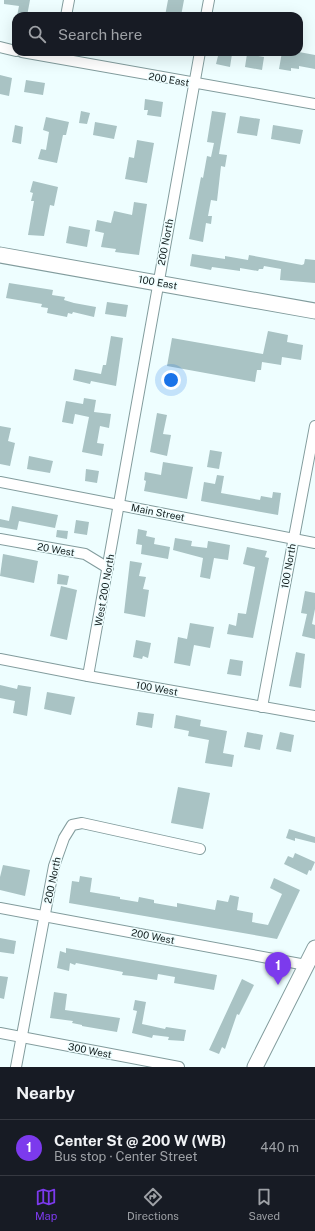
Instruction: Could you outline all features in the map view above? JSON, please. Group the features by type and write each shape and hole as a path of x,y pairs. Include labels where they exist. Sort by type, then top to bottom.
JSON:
{"main road":[{"name":"100 East","path":"0,255 315,310"},
{"path":"255,1067 315,948"}],"street":[{"path":"67,12 69,0"},
{"path":"207,12 209,0"},
{"path":"0,47 12,50"},
{"name":"200 East","path":"59,56 194,83 315,104"},
{"name":"200 North","path":"119,504 199,56"},
{"name":"100 North","path":"262,706 315,426"},
{"name":"Main Street","path":"0,482 315,543"},
{"name":"West 200 North","path":"88,676 119,504"},
{"name":"20 West","path":"0,539 85,554 108,568"},
{"name":"100 West","path":"0,659 315,716"},
{"name":"200 North","path":"16,1067 54,866 64,838 72,825 82,824 200,849"},
{"name":"200 West","path":"0,908 306,965"},
{"name":"300 West","path":"0,1033 179,1067"}],"building":[{"path":"4,0 30,0 28,12 18,12 19,6 4,4"},
{"path":"168,0 184,0 182,12 166,12"},
{"path":"303,53 315,55 315,69 299,66 299,69 291,68 291,71 279,69 281,56 303,56"},
{"path":"218,56 232,56 230,67 216,64"},
{"path":"247,56 264,57 262,70 245,67"},
{"path":"0,75 12,78 9,96 0,94"},
{"path":"26,80 45,83 43,95 24,92"},
{"path":"145,99 163,102 161,117 147,115 148,110 144,110"},
{"path":"81,111 90,113 87,124 79,123"},
{"path":"212,111 226,113 219,154 227,155 225,167 221,166 217,201 211,200 208,216 212,216 211,224 206,223 203,242 189,239 201,177 203,178 207,156 211,157 214,143 207,142"},
{"path":"240,116 260,119 257,136 237,133"},
{"path":"46,117 69,122 66,135 63,135 57,163 38,159 41,149 46,150 49,132 43,130"},
{"path":"95,122 117,126 114,139 93,135"},
{"path":"15,125 23,127 21,144 12,142"},
{"path":"273,125 303,130 300,144 271,139"},
{"path":"137,140 154,143 147,183 125,179 129,157 134,158"},
{"path":"33,181 58,187 54,206 50,205 44,236 28,235 34,201 31,201 33,193 30,192"},
{"path":"134,202 147,204 139,255 115,252 116,249 101,247 104,233 95,231 97,220 111,223 114,211 132,215"},
{"path":"69,226 90,230 87,247 66,243"},
{"path":"192,254 225,259 225,256 248,260 249,255 302,265 304,264 305,259 315,260 315,283 280,280 281,269 264,266 263,269 259,269 258,271 240,268 240,271 212,267 211,270 190,266"},
{"path":"9,283 53,290 52,295 65,297 64,300 96,307 94,317 73,312 72,314 68,313 67,317 47,313 48,308 41,307 42,304 6,298"},
{"path":"107,302 128,305 126,317 105,314"},
{"path":"268,331 288,335 287,342 303,345 301,360 282,357 281,365 262,362 261,370 257,370 255,382 167,366 172,338 263,354"},
{"path":"111,336 123,338 116,386 91,381 90,384 73,380 75,369 101,374 103,365 106,365"},
{"path":"84,398 96,400 94,412 111,414 109,428 100,426 97,443 104,444 102,456 82,452 89,417 75,414 73,424 62,422 66,401 83,404"},
{"path":"157,413 167,415 163,434 171,435 167,456 150,452"},
{"path":"0,426 11,428 8,441 15,443 10,466 0,464"},
{"path":"210,450 222,452 219,469 207,467"},
{"path":"29,456 53,461 50,473 27,469"},
{"path":"163,462 193,467 187,499 144,491 146,481 144,480 145,472 161,475"},
{"path":"86,469 99,471 97,483 85,481"},
{"path":"217,475 224,476 221,493 260,500 261,496 272,498 273,492 281,493 278,515 201,501 204,482 215,484"},
{"path":"12,506 58,515 55,528 19,521 17,530 0,527 0,519 9,521"},
{"path":"76,520 89,522 87,535 74,533"},
{"path":"138,529 147,531 146,536 155,538 154,544 170,547 168,559 141,554 142,545 136,544"},
{"path":"57,530 68,531 67,539 56,537"},
{"path":"175,538 192,541 191,546 207,548 208,541 230,545 228,560 214,558 210,579 200,577 203,558 173,550"},
{"path":"247,547 267,551 265,557 269,558 253,638 227,634 229,624 236,626 238,613 246,614 255,567 243,564"},
{"path":"3,554 38,561 34,583 0,576"},
{"path":"130,561 142,563 139,576 146,577 143,589 149,590 145,617 124,613"},
{"path":"58,574 69,576 67,585 57,584"},
{"path":"61,586 77,590 67,640 50,636"},
{"path":"305,591 315,593 315,609 312,624 315,625 315,639 302,636 307,614 301,613"},
{"path":"190,623 214,627 210,648 194,645 190,666 174,663 178,637 187,639"},
{"path":"136,640 151,643 148,658 143,656 142,659 133,657"},
{"path":"296,652 305,654 301,688 289,686"},
{"path":"230,659 243,661 241,676 227,674"},
{"path":"0,685 17,689 18,685 31,687 27,716 13,713 15,701 0,698"},
{"path":"47,692 75,697 71,715 44,709"},
{"path":"138,712 154,714 152,728 136,725"},
{"path":"176,715 201,720 200,726 227,731 223,753 234,755 232,767 205,763 209,740 188,736 189,731 174,728"},
{"path":"247,732 263,735 260,750 244,747"},
{"path":"280,732 294,735 291,752 276,749"},
{"path":"178,787 210,793 203,829 171,823"},
{"path":"289,829 315,837 315,843 295,838 295,841 286,838"},
{"path":"295,853 315,862 311,871 309,870 307,875 284,864 288,856 293,858"},
{"path":"3,865 30,870 25,896 0,890 0,877"},
{"path":"80,876 92,878 90,892 120,897 120,899 138,902 139,897 154,900 154,903 177,907 177,903 215,910 217,900 228,902 230,895 239,897 237,910 253,913 252,922 268,925 282,894 270,888 274,878 300,890 277,939 69,903 72,881 79,882"},
{"path":"0,938 16,941 14,954 0,952"},
{"path":"66,948 217,975 214,990 174,983 175,977 158,974 157,980 122,975 123,972 76,963 75,965 70,963 69,971 57,968 60,951 66,953"},
{"path":"0,976 8,977 4,999 0,998"},
{"path":"242,979 254,985 239,1015 237,1014 225,1049 222,1047 219,1054 209,1050"},
{"path":"54,992 67,994 65,1010 120,1018 117,1032 82,1026 72,1023 73,1021 50,1018"},
{"path":"135,1000 146,1002 142,1024 165,1029 166,1027 186,1030 184,1041 168,1040 169,1037 153,1035 152,1038 132,1033 137,1011 133,1010"}],"place":[{"name":"Center St @ 200 W (WB)","path":"278,985"}]}
